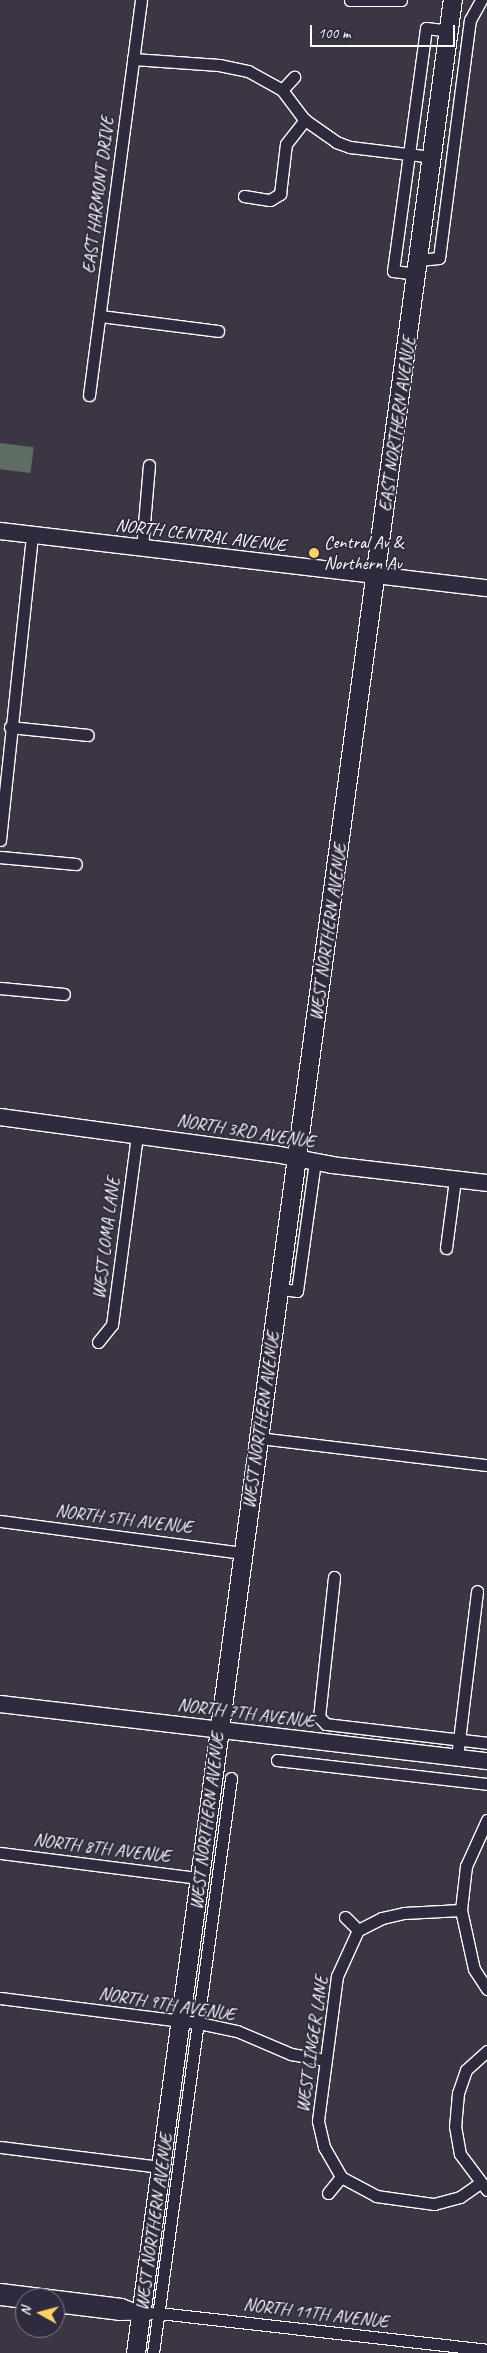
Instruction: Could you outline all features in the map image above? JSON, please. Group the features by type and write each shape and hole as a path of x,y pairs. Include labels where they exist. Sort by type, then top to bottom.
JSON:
{"main road":[{"name":"EAST NORTHERN AVENUE","path":"376,574 453,0"},
{"name":"NORTH CENTRAL AVENUE","path":"0,531 487,588"},
{"name":"WEST NORTHERN AVENUE","path":"136,2353 182,2021 218,1730 376,574"},
{"name":"NORTH 3RD AVENUE","path":"0,1117 137,1135 315,1162 487,1183"},
{"name":"NORTH 7TH AVENUE","path":"0,1704 487,1761"}],"street":[{"name":"EAST HARMONT DRIVE","path":"89,395 141,0"},
{"path":"350,0 401,0"},
{"path":"449,31 426,28 393,271 418,267 438,258 470,20 481,0"},
{"path":"133,59 219,65 248,71 282,90 305,120 320,134 350,147 433,157"},
{"path":"282,90 294,77"},
{"path":"244,196 270,200 280,194 280,168 286,144 305,120"},
{"path":"100,316 218,331"},
{"path":"142,548 149,465"},
{"path":"0,840 10,727 32,535"},
{"path":"10,727 88,735"},
{"path":"0,857 76,864"},
{"path":"0,988 64,994"},
{"name":"WEST LOMA LANE","path":"98,1342 112,1325 137,1135"},
{"path":"279,1289 297,1291 315,1162"},
{"path":"446,1248 456,1180"},
{"path":"259,1438 487,1465"},
{"name":"NORTH 5TH AVENUE","path":"0,1521 243,1553"},
{"path":"334,1577 319,1717 326,1724 487,1743"},
{"path":"456,1757 477,1591"},
{"path":"277,1760 487,1784"},
{"name":"WEST NORTHERN AVENUE","path":"154,2353 231,1778"},
{"path":"487,1820 466,1866 461,1910 474,1969 487,1989"},
{"name":"NORTH 8TH AVENUE","path":"0,1852 199,1878"},
{"path":"345,1917 358,1930 382,1918 404,1913 461,1910"},
{"name":"WEST LINGER LANE","path":"358,1930 337,1976 318,2121 324,2147 341,2177 354,2187 376,2196 418,2203 448,2202 483,2186"},
{"name":"NORTH 9TH AVENUE","path":"0,1998 199,2023 237,2031 291,2054 325,2060"},
{"path":"483,2186 460,2154 455,2126 458,2093 466,2070 487,2051"},
{"path":"0,2146 161,2167"},
{"path":"328,2192 341,2177"},
{"name":"NORTH 11TH AVENUE","path":"0,2289 121,2304 142,2312"},
{"path":"0,2299 15,2301"},
{"name":"NORTH 11TH AVENUE","path":"65,2307 119,2314 159,2313 487,2350"}],"green space":[{"path":"0,443 34,447 31,473 0,469"}],"place":[{"name":"Central Av & Northern Av","path":"314,553"}]}
